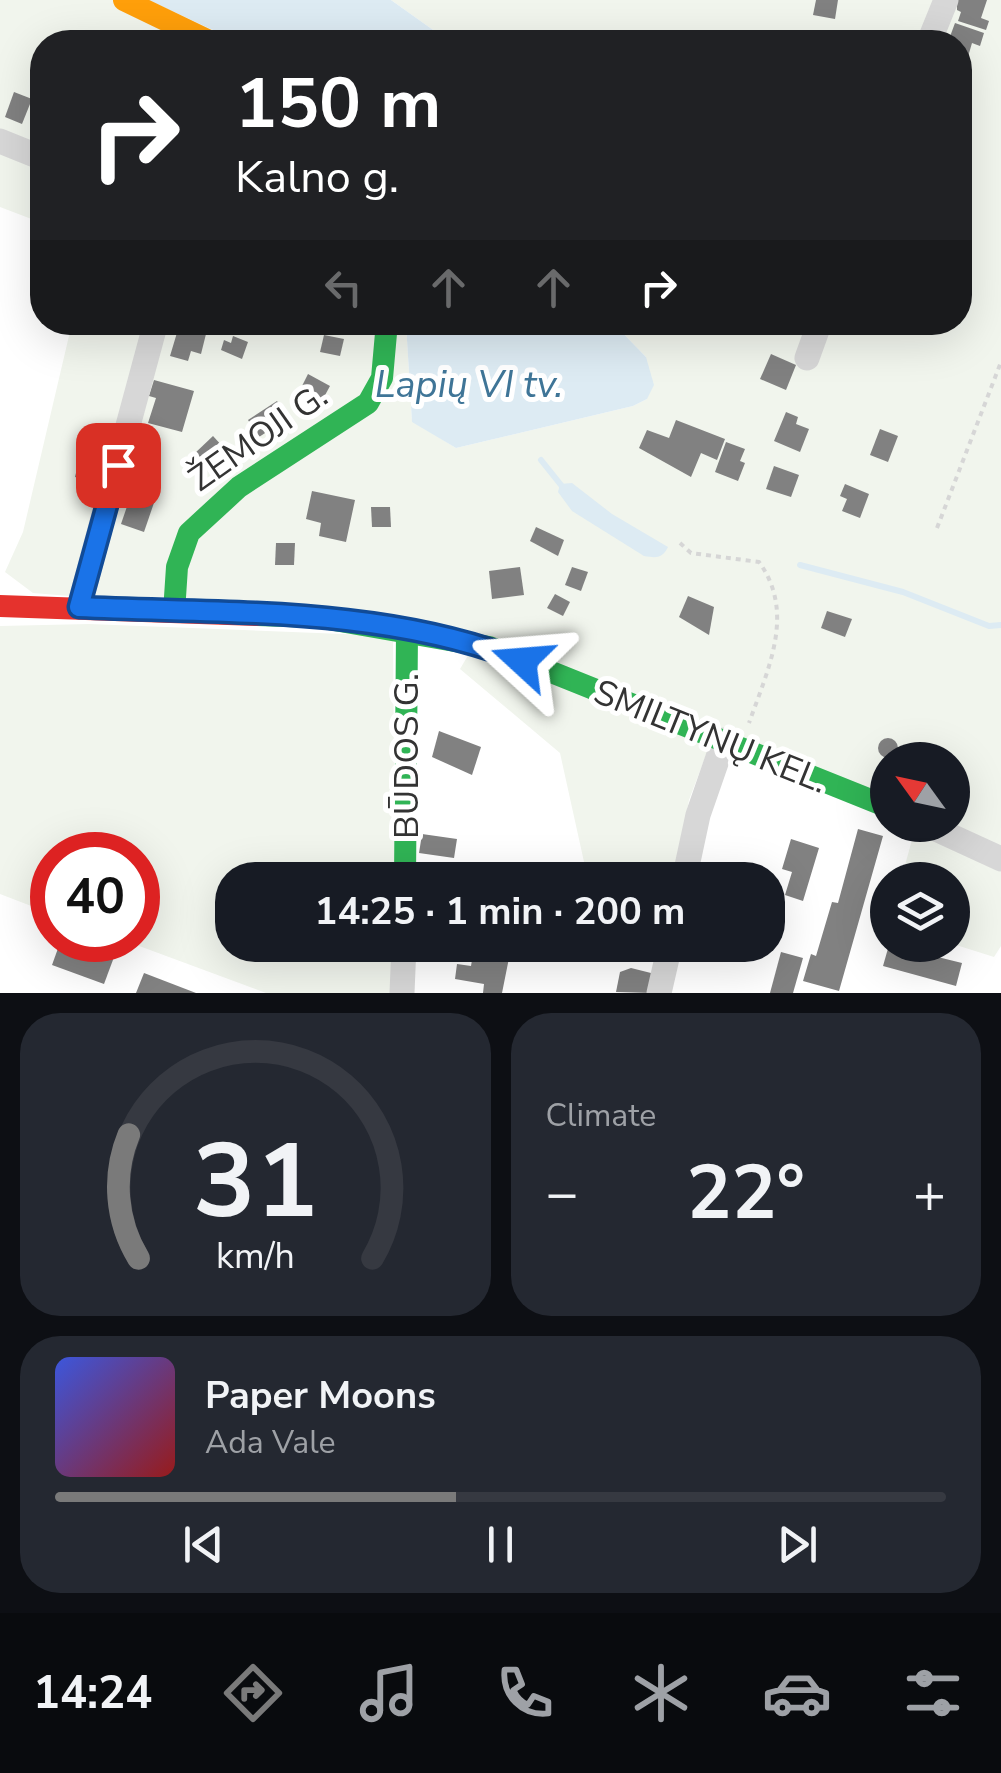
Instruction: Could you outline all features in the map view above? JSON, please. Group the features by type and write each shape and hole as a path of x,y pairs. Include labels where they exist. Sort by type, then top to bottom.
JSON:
{"street":[{"path":"124,0 186,30"},
{"path":"934,30 946,0"},
{"path":"0,141 30,153"},
{"path":"79,607 152,335"},
{"name":"ŽEMOJI G.","path":"174,612 176,567 189,533 239,488 368,403 382,378 386,335"},
{"path":"807,358 815,335"},
{"name":"SMILTYNŲ KEL.","path":"0,606 317,616 488,648 870,800"},
{"name":"BŪDOS G.","path":"405,862 407,631"},
{"path":"688,862 698,815 733,743"},
{"path":"963,842 1001,860"},
{"path":"402,993 403,962"},
{"path":"659,993 666,962"}],"path":[{"path":"937,528 1001,362"},
{"path":"680,542 691,552 760,562 778,595 776,646 733,743"}],"shaded area":[{"path":"0,0 148,0 213,30 30,30 30,218 0,207"},
{"path":"391,0 1001,0 1001,853 970,835 970,742 870,742 870,795 457,628 33,593 5,572 23,532 69,335 407,335 412,421 456,448 633,406 647,399 646,357 625,335 972,335 972,30 433,30"},
{"path":"89,624 393,636 395,862 215,862 215,962 393,962 392,993 266,993 160,954 160,832 30,832 30,906 0,894 0,626"},
{"path":"470,652 712,739 689,800 677,862 584,862 560,753 460,669"},
{"path":"911,842 952,842 1001,865 1001,946 994,957 970,949 970,862 906,862"}],"water":[{"path":"148,0 391,0 433,30 213,30"},
{"name":"Lapių VI tv.","path":"407,335 625,335 646,357 654,385 647,399 633,406 456,448 412,422"},
{"path":"572,483 612,514 668,547 666,551 658,557 644,556 572,511 558,492 560,484"}],"building":[{"path":"816,0 838,0 835,19 813,15"},
{"path":"957,0 987,0 981,18 989,21 986,30 958,21 961,12 957,10"},
{"path":"955,23 984,33 980,46 972,43 972,30 952,30"},
{"path":"14,92 30,98 22,124 5,117"},
{"path":"176,335 206,335 201,354 191,351 188,361 170,356"},
{"path":"324,335 344,339 340,356 320,352"},
{"path":"233,336 248,342 242,359 221,350 224,340 231,343"},
{"path":"771,354 796,365 786,390 760,379"},
{"path":"308,374 330,386 317,410 296,398"},
{"path":"154,380 194,391 182,432 148,423 156,398 149,396"},
{"path":"277,401 288,418 259,437 248,420"},
{"path":"786,412 798,417 796,424 809,429 800,452 774,441"},
{"path":"676,420 725,439 717,460 701,453 691,477 639,448 647,430 669,438"},
{"path":"880,429 898,436 888,462 870,455"},
{"path":"213,436 234,459 214,478 193,455"},
{"path":"726,442 745,449 738,481 715,472"},
{"path":"79,461 97,466 93,482 75,477"},
{"path":"774,466 799,475 791,497 766,489"},
{"path":"845,484 869,494 860,518 842,511 847,499 840,496"},
{"path":"134,486 157,494 144,532 121,524"},
{"path":"312,491 355,500 346,542 319,536 321,523 306,519"},
{"path":"371,507 390,507 391,527 372,527"},
{"path":"536,527 564,540 558,556 530,541"},
{"path":"276,543 295,543 294,565 275,565"},
{"path":"520,567 524,595 492,599 489,571"},
{"path":"572,567 588,572 581,591 565,585"},
{"path":"555,594 570,602 563,616 547,608"},
{"path":"688,596 714,607 709,635 679,617"},
{"path":"827,611 852,619 845,637 821,628"},
{"path":"439,731 481,747 472,775 432,757"},
{"path":"858,829 870,832 870,842 881,842 876,862 870,862 870,882 839,991 803,981 811,954 816,956 832,902 838,903"},
{"path":"422,834 457,839 454,858 419,853"},
{"path":"791,839 819,848 803,901 785,895 792,872 785,870"},
{"path":"785,953 803,958 793,993 770,993 778,962 785,962"},
{"path":"53,962 112,962 104,984 52,965"},
{"path":"472,962 508,962 502,993 483,993 484,984 455,979 457,964 471,966"},
{"path":"884,962 962,963 956,986 883,966"},
{"path":"631,968 655,974 651,993 616,992 620,972"},
{"path":"144,973 196,993 136,993"}],"waterway":[{"path":"541,460 565,490"},
{"path":"800,565 903,592 989,626 1001,625"}],"traffic: fast":[{"path":"174,612 177,567 189,533 239,487 368,403 382,378 386,335"},
{"path":"257,615 317,617 489,647 870,800"},
{"path":"405,862 407,631"}],"traffic: slow":[{"path":"124,0 186,30"}],"traffic: jam":[{"path":"0,606 257,615"}],"route":[{"path":"118,465 79,607 317,616 436,636 522,661"}]}
